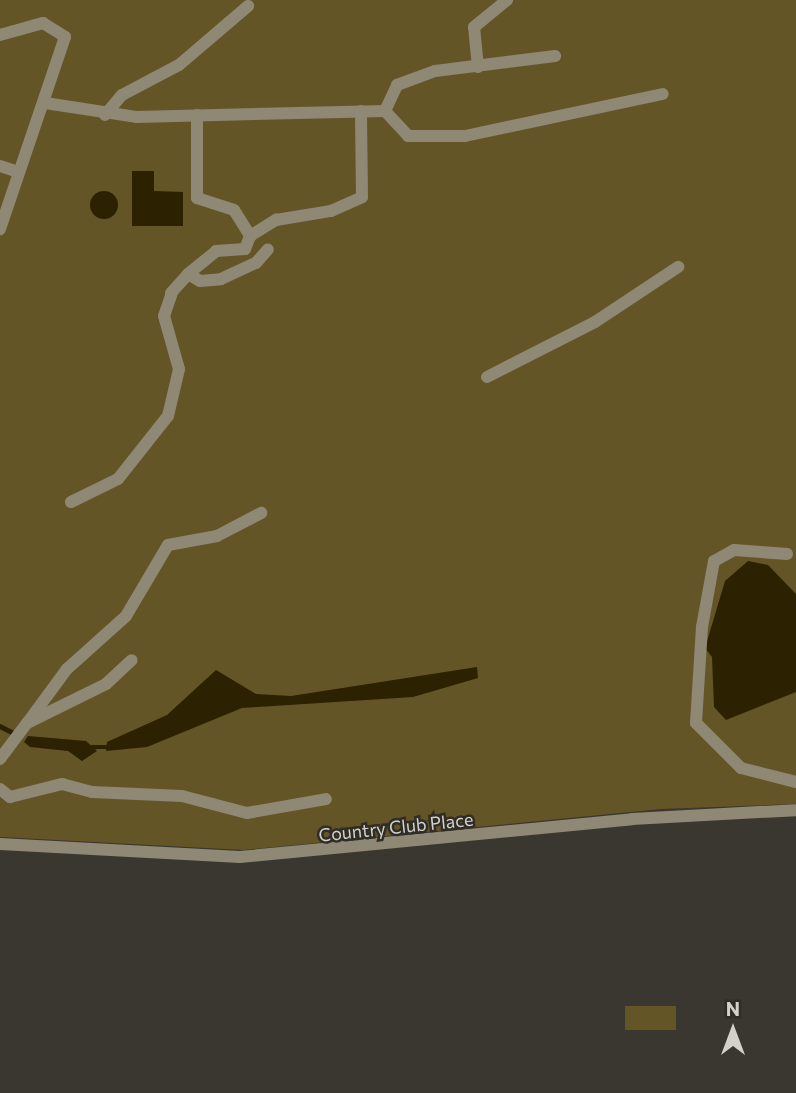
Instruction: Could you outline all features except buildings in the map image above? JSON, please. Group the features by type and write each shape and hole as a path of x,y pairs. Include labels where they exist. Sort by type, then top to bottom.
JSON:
{"street":[{"path":"478,67 474,27 507,0"},
{"path":"105,115 122,94 179,65 248,6"},
{"path":"0,35 43,23 65,37 45,103 0,229"},
{"path":"385,111 397,85 407,80 555,56"},
{"path":"45,103 105,115 385,111 408,136 465,136 663,94"},
{"path":"71,502 125,473 168,416 179,369 164,316 172,293 188,274 216,250 246,249 250,236 288,215 331,211 362,197 361,111"},
{"path":"197,115 197,198 234,210 250,236"},
{"path":"0,166 19,172"},
{"path":"188,274 200,281 221,279 256,263 268,249"},
{"path":"487,377 595,322 678,267"},
{"path":"0,759 67,669 126,616 168,545 217,536 261,513"},
{"path":"788,554 734,550 714,561 702,627 696,723 741,768 796,782"},
{"path":"23,730 106,684 132,660"},
{"path":"0,789 10,797 62,784 110,794 181,796 240,812 326,799"},
{"name":"Country Club Place","path":"0,844 240,857 632,819 796,810"}],"shaded area":[{"path":"0,0 796,0 796,804 661,809 244,850 0,837"},
{"path":"132,171 154,171 154,191 183,192 183,226 132,226"},
{"path":"104,191 114,195 118,205 114,215 104,219 94,215 90,205 94,195"},
{"path":"748,561 768,565 796,594 796,692 726,720 714,707 712,657 705,648 725,581"},
{"path":"477,667 478,678 413,697 242,708 147,747 106,751 107,742 167,715 216,670 256,694 291,696"},
{"path":"28,736 86,741 97,751 82,761 68,751 30,747 24,742"},
{"path":"625,1006 676,1006 676,1030 625,1030"}],"waterway":[{"path":"0,726 16,734"},
{"path":"92,747 111,747"}]}
